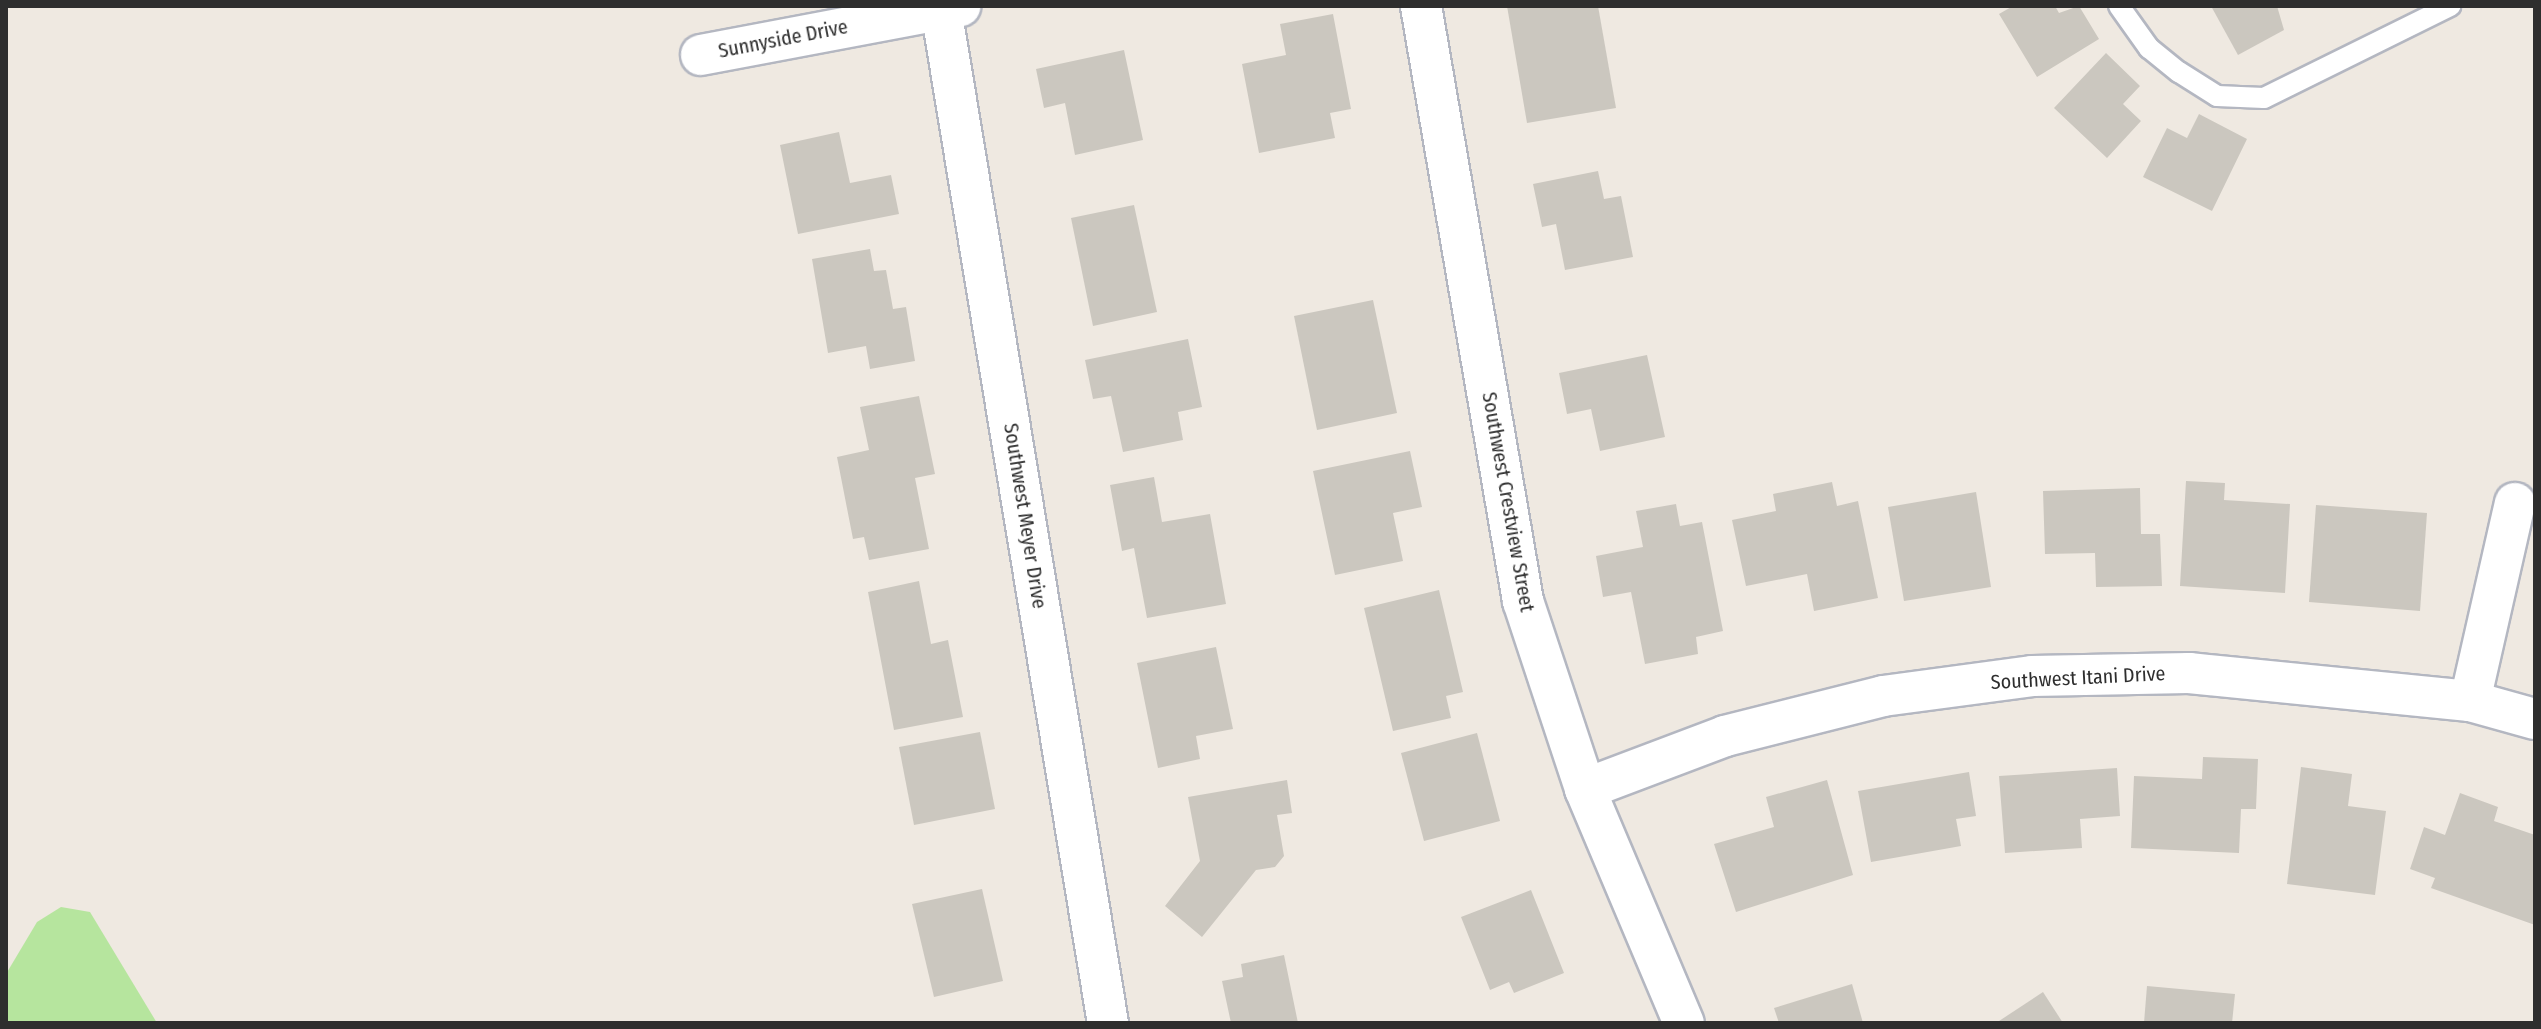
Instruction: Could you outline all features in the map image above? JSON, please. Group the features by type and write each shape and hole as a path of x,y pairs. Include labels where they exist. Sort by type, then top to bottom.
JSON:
{"street":[{"name":"Southwest Crestview Street","path":"1421,6 1523,601 1585,789 1684,1023"},
{"name":"Sunnyside Drive","path":"701,55 950,8"},
{"name":"Southwest Meyer Drive","path":"950,8 1108,1023"},
{"path":"2470,701 2515,503"},
{"name":"Southwest Itani Drive","path":"1585,789 1725,736 1883,696 2032,676 2189,673 2470,701 2535,719"}],"lane":[{"path":"2119,6 2149,48 2179,72 2217,96 2264,98 2450,6"}],"green space":[{"path":"61,907 90,912 157,1023 6,1023 6,974 37,922"}],"building":[{"path":"1507,6 1598,6 1616,108 1527,123"},
{"path":"2013,6 2055,6 2059,13 2079,6 2099,39 2037,77 1999,14"},
{"path":"2211,6 2277,6 2284,30 2238,55"},
{"path":"1333,14 1351,109 1330,113 1335,138 1259,153 1242,64 1286,55 1280,24"},
{"path":"1124,50 1143,140 1075,155 1065,103 1044,108 1036,69"},
{"path":"2106,53 2140,86 2123,104 2141,121 2107,158 2054,108"},
{"path":"2199,114 2247,139 2212,211 2143,177 2167,128 2187,138"},
{"path":"839,132 850,183 891,175 899,214 798,234 780,145"},
{"path":"1598,171 1604,199 1621,196 1633,257 1565,270 1556,224 1542,227 1533,184"},
{"path":"1134,205 1157,312 1093,326 1071,218"},
{"path":"870,249 874,271 886,270 893,309 906,307 915,361 870,369 866,346 828,353 812,259"},
{"path":"1373,300 1397,413 1317,430 1294,316"},
{"path":"1188,339 1202,407 1178,412 1183,440 1123,452 1111,396 1093,399 1085,360"},
{"path":"1647,355 1665,437 1600,451 1591,409 1567,414 1559,373"},
{"path":"919,396 935,474 915,478 929,549 869,560 864,537 853,539 837,457 869,450 860,407"},
{"path":"1410,451 1422,507 1393,513 1403,561 1335,575 1313,471"},
{"path":"1154,477 1162,522 1210,514 1226,604 1147,618 1134,548 1122,551 1110,485"},
{"path":"2186,481 2225,483 2224,500 2290,504 2285,593 2180,586"},
{"path":"1832,482 1837,506 1858,501 1878,598 1814,611 1807,574 1746,586 1732,520 1776,511 1773,494"},
{"path":"2140,488 2141,534 2160,534 2162,586 2096,587 2095,553 2045,554 2043,491"},
{"path":"1976,492 1991,587 1904,601 1888,507"},
{"path":"1676,504 1680,526 1702,522 1723,631 1696,637 1698,654 1645,664 1631,592 1603,597 1596,556 1643,547 1636,511"},
{"path":"2316,505 2427,513 2420,611 2309,602"},
{"path":"919,581 931,644 948,640 963,717 894,730 868,592"},
{"path":"1439,590 1463,692 1446,696 1451,718 1393,731 1364,608"},
{"path":"1216,647 1233,729 1196,736 1200,759 1158,768 1137,663"},
{"path":"980,732 995,809 914,825 899,747"},
{"path":"1477,733 1500,821 1424,841 1401,753"},
{"path":"2203,757 2258,759 2256,809 2241,809 2239,853 2131,848 2134,776 2202,779"},
{"path":"2301,767 2352,774 2348,806 2386,811 2375,895 2287,884"},
{"path":"2117,768 2120,816 2080,819 2082,848 2005,853 1999,776"},
{"path":"1969,772 1976,816 1956,819 1961,846 1871,862 1858,791"},
{"path":"1287,780 1292,813 1277,815 1284,856 1275,867 1256,870 1202,937 1165,906 1200,861 1188,797"},
{"path":"1827,780 1853,875 1736,912 1714,844 1774,827 1766,797"},
{"path":"2460,793 2498,807 2494,821 2535,835 2535,925 2431,888 2435,878 2410,869 2424,827 2445,835"},
{"path":"982,889 1003,981 934,997 912,904"},
{"path":"1531,890 1564,973 1514,993 1509,982 1490,990 1461,917"},
{"path":"1284,955 1298,1023 1231,1023 1222,981 1243,977 1241,964"},
{"path":"1852,984 1863,1023 1779,1023 1774,1008"},
{"path":"2147,986 2235,994 2232,1023 2144,1023"},
{"path":"2043,992 2063,1023 1996,1023"}]}
